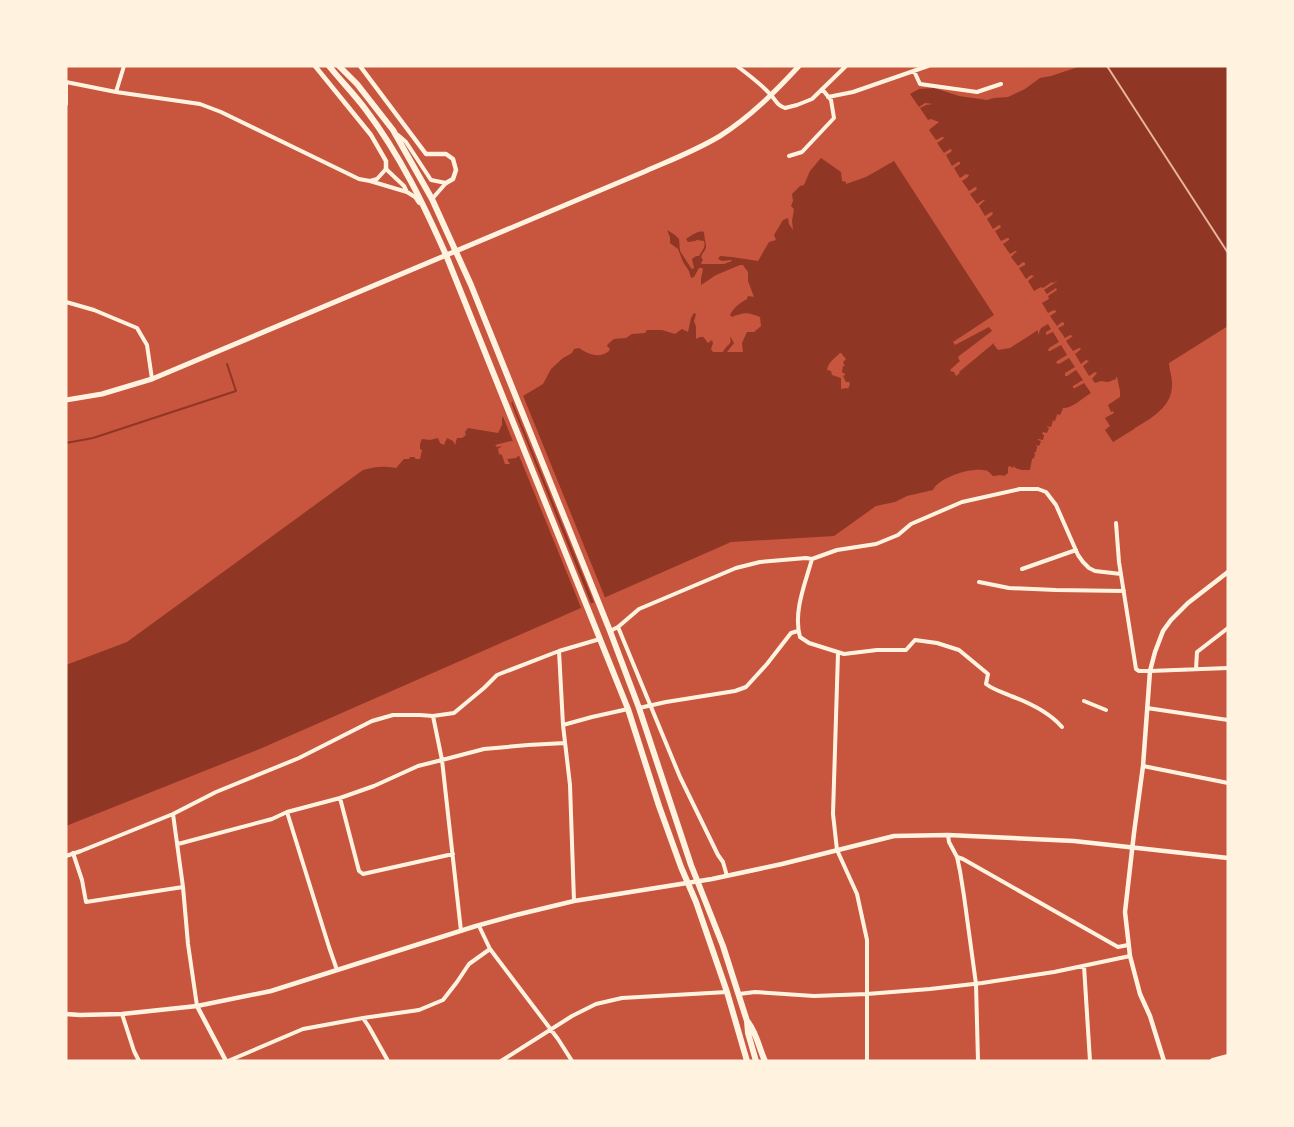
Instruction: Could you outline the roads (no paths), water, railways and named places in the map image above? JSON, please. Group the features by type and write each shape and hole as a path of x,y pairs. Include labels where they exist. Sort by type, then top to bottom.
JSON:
{"highway":[{"path":"329,66 366,110 403,166 426,210 446,255 628,709 659,806 696,902 727,992 747,1061"},
{"path":"339,66 357,84 393,130 432,199 471,285 639,708 691,865 723,946 739,994 756,1061"},
{"path":"747,1021 755,1031 761,1052 766,1061"},
{"path":"1213,1061 1228,1057"}],"main road":[{"path":"66,400 102,394 152,379 690,151 720,136 771,96 799,66"}],"street":[{"path":"116,92 124,66"},
{"path":"315,66 371,135 386,161 386,169 377,179 370,181"},
{"path":"360,66 426,154 446,154 453,159 456,170 453,179 432,199"},
{"path":"737,66 750,76 778,104 785,108 812,98 846,66"},
{"path":"828,97 853,92 928,66"},
{"path":"914,71 920,84 977,92 1001,84"},
{"path":"66,104 66,82 116,92 200,104 229,116 359,179 407,192 415,197 426,210"},
{"path":"789,156 802,152 834,118 831,100 822,89"},
{"path":"393,130 406,142 431,180 446,184"},
{"path":"386,169 404,186 407,192"},
{"path":"66,302 94,310 137,328 148,345 152,379"},
{"path":"610,631 639,610 736,568 760,562 812,559 837,550 876,544 898,535 912,524 962,502 1020,489 1038,488 1046,492 1056,505 1076,550 1089,568 1095,571 1121,574"},
{"path":"1116,523 1121,574 1136,669 1139,671 1150,671 1228,668"},
{"path":"1022,569 1076,550"},
{"path":"812,559 798,610 798,632 800,637 809,643 844,654 877,650 906,650 915,640 937,643 959,650 988,674 986,684 1053,717 1062,727"},
{"path":"1164,1061 1150,1016 1140,994 1130,956 1125,912 1143,766 1150,671 1154,652 1163,631 1171,620 1188,603 1228,572"},
{"path":"979,582 1009,588 1124,591"},
{"path":"618,627 680,777 718,855 725,865 727,876"},
{"path":"1196,669 1197,652 1228,628"},
{"path":"639,708 734,691 746,687 790,633 798,632"},
{"path":"66,856 173,814 216,792 299,758 372,721 393,714 433,716 454,713 497,675 559,651 600,639"},
{"path":"559,651 562,725 570,785 574,902"},
{"path":"838,653 833,814 837,850 857,894 867,940 867,1061"},
{"path":"1084,701 1106,710"},
{"path":"1147,708 1228,720"},
{"path":"562,725 592,716 628,709"},
{"path":"433,716 442,760 461,931"},
{"path":"178,844 272,819 287,812 340,798 374,786 418,766 484,749 565,743"},
{"path":"1143,766 1228,783"},
{"path":"340,798 359,871 363,874 453,854"},
{"path":"287,812 328,947 337,970"},
{"path":"173,814 197,1006 227,1061 303,1029 420,1010 442,1000 457,982 468,964 490,949"},
{"path":"948,835 949,842 957,857 960,871 976,984 978,1061"},
{"path":"66,1014 122,1014 197,1006 271,991 461,931 574,902 727,876 894,836 948,835 1074,842 1228,858"},
{"path":"72,853 82,880 86,902 183,887"},
{"path":"957,857 1118,947 1128,946"},
{"path":"479,926 490,949 572,1061"},
{"path":"739,994 755,992 814,996 930,989 1054,972 1130,956"},
{"path":"1084,966 1090,1061"},
{"path":"500,1061 550,1029 596,1004 622,998 727,992"},
{"path":"122,1014 139,1061"},
{"path":"362,1018 388,1061"}],"waterway":[{"path":"66,443 93,438 236,391 227,364"}],"railway":[{"path":"1107,66 1228,253"}]}
